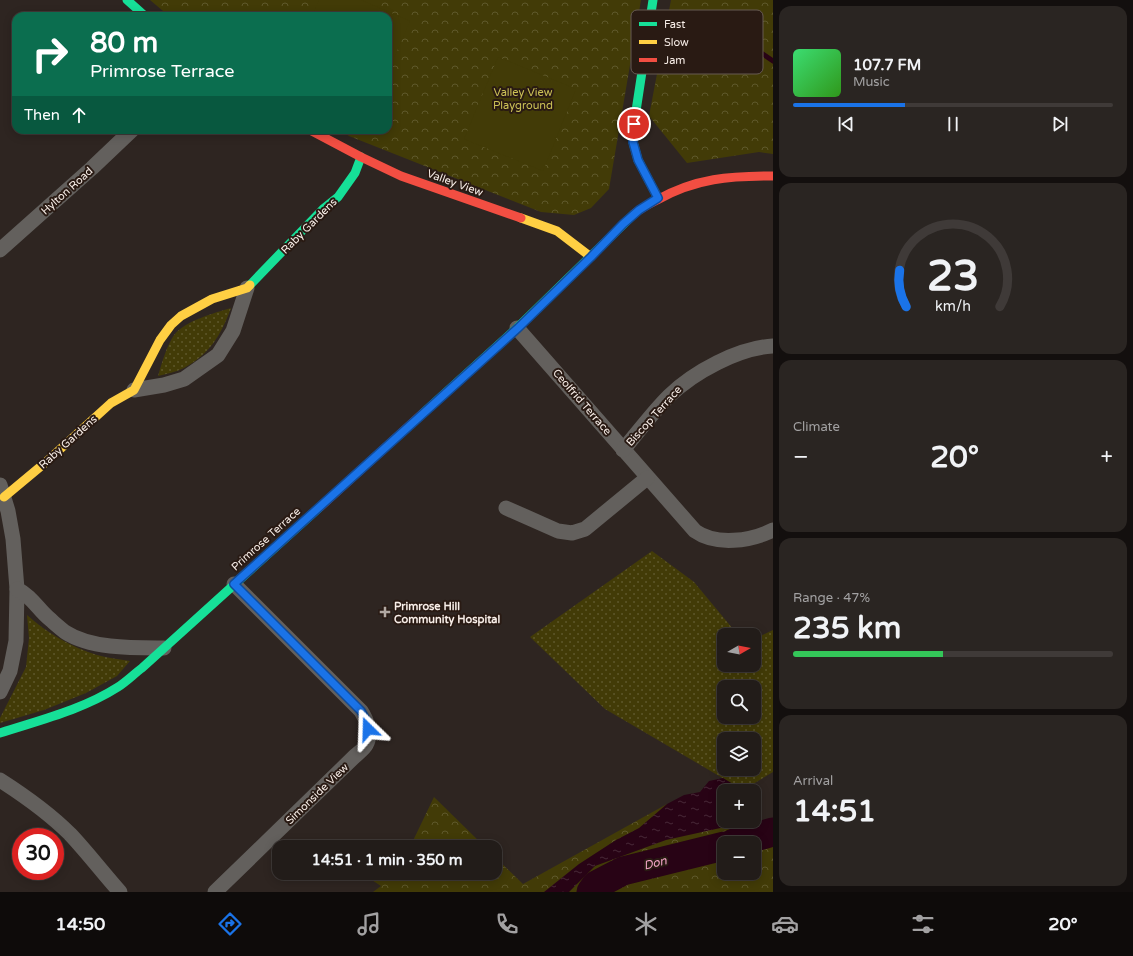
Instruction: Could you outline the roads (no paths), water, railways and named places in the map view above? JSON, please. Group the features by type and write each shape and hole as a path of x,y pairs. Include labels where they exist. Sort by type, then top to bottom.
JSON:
{"street":[{"path":"127,0 140,12"},
{"path":"651,10 653,0"},
{"path":"642,74 634,124 633,142 638,160 658,198"},
{"name":"Hylton Road","path":"0,250 128,134"},
{"name":"Valley View","path":"318,134 401,176 557,231 591,257"},
{"name":"Raby Gardens","path":"2,491 46,462 111,403 134,390 164,385 184,379 218,355 233,332 247,288 323,209 338,197 355,173 361,157"},
{"name":"Primrose Terrace","path":"0,733 60,714 93,700 118,687 142,668 521,324 639,210 671,192 707,180 737,176 773,176"},
{"name":"Raby Gardens","path":"134,390 160,340 170,326 181,316 212,299 247,288"},
{"name":"Ceolfrid Terrace","path":"521,324 623,450 689,525 701,535 714,539 742,540 761,536 773,530"},
{"name":"Biscop Terrace","path":"623,450 668,397 683,384 711,366 729,358 747,351 773,346"},
{"path":"506,508 558,531 572,533 585,529 647,478"},
{"path":"0,692 10,670 16,641 17,589 13,539 8,511 2,491"},
{"name":"Simonside View","path":"216,892 366,745 369,737 366,720 361,711 234,584"},
{"path":"17,589 27,594 49,619 66,632 82,640 125,648 164,648"},
{"path":"0,780 38,805 55,820 70,834 120,892"}],"water":[{"path":"723,778 733,784 717,784 717,828 720,828 666,840 595,866 569,892 544,892 579,864 616,840 639,828 667,804 684,795 700,792 709,781"}],"waterway":[{"path":"763,54 773,61"},
{"name":"Don","path":"759,836 773,832"},
{"name":"Don","path":"591,892 596,885 623,871 717,848"}],"place":[{"name":"Primrose Hill Community Hospital","path":"385,612"}],"park label":[{"name":"Valley View Playground","path":"523,98"}]}
